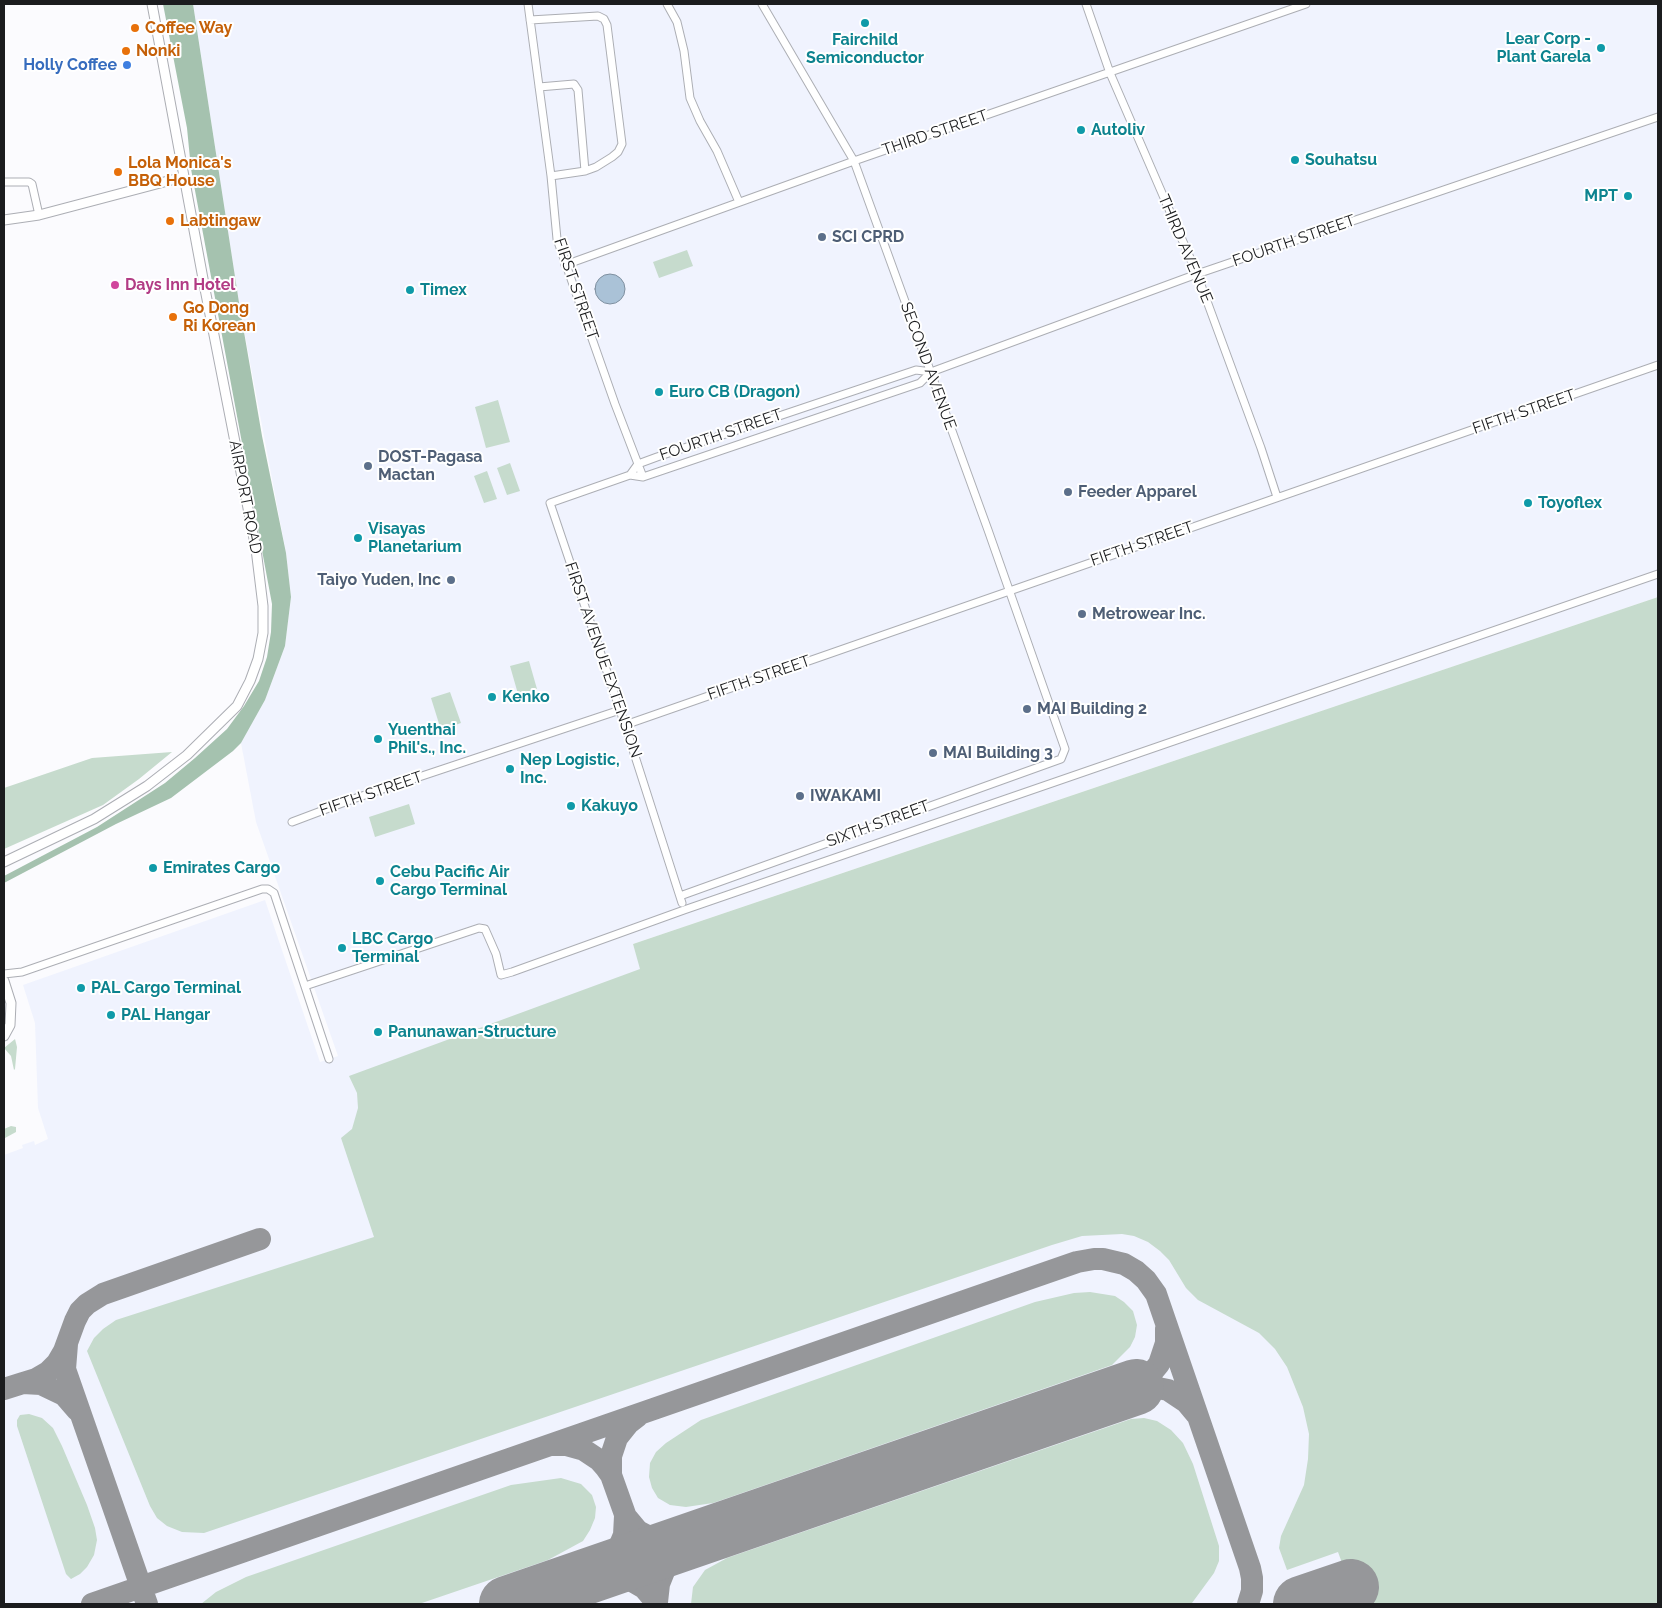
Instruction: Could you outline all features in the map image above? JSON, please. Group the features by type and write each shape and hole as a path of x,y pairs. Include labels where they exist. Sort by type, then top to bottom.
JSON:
{"street":[{"name":"FIRST STREET","path":"528,4 551,176 557,239 643,477"},
{"path":"667,4 677,22 684,51 690,98 739,202"},
{"name":"SECOND AVENUE","path":"762,4 854,162 1064,743"},
{"name":"THIRD AVENUE","path":"1086,4 1110,73 1197,274 1277,497"},
{"name":"THIRD STREET","path":"565,265 689,222 739,202 1306,4"},
{"name":"AIRPORT ROAD","path":"4,862 94,819 147,786 187,755 236,706 250,681 258,659 263,633 263,606 256,549 150,5"},
{"path":"530,20 598,16 604,19 607,25 622,144 618,152 604,163 585,171 551,176"},
{"path":"539,87 574,84 578,90 585,171"},
{"name":"FOURTH STREET","path":"550,503 630,475 643,477 920,383 931,372 1197,274 1658,116"},
{"path":"4,220 39,215 183,177"},
{"path":"4,182 29,182 32,184 39,215"},
{"name":"FIFTH STREET","path":"626,725 1658,365"},
{"name":"FOURTH STREET","path":"630,475 638,464 718,436 916,370 931,372"},
{"path":"820,402 825,415"},
{"path":"772,418 776,431"},
{"path":"718,436 722,450"},
{"path":"657,457 661,470"},
{"name":"FIRST AVENUE EXTENSION","path":"550,503 626,725 681,900"},
{"path":"305,986 479,928 485,929 496,954 501,975 512,972 702,903 1658,574"},
{"name":"FIFTH STREET","path":"292,822 620,710"},
{"name":"SIXTH STREET","path":"681,900 1061,759 1064,754 1064,743"},
{"path":"4,974 22,972 262,889 268,889 274,893 329,1059"},
{"path":"4,981 11,1003 10,1025 4,1036"}],"shaded area":[{"path":"193,4 1658,4 1658,597 633,944 638,959 991,836 1658,1604 4,1604 4,1155 23,1148 22,1145 34,1141 35,1145 48,1139 38,1108 35,1023 23,985 265,900 320,1062 338,1056 256,822 241,743 265,700 285,646 291,597 286,553 240,309"}],"green space":[{"path":"163,4 193,4 240,309 262,436 286,553 291,597 285,646 265,700 241,743 233,751 171,798 116,824 4,883 4,876 97,827 165,783 195,758 227,729 244,706 259,681 267,657 271,632 272,604 191,169 187,128"},
{"path":"687,250 693,266 659,278 653,262"},
{"path":"498,400 510,442 486,448 475,407"},
{"path":"510,463 520,491 507,495 497,468"},
{"path":"487,471 497,499 484,503 474,476"},
{"path":"1658,597 1658,1604 1357,1604 1338,1552 1287,1570 1279,1548 1281,1536 1304,1485 1309,1434 1303,1407 1287,1367 1275,1349 1259,1333 1198,1300 1186,1288 1169,1260 1160,1251 1148,1242 1134,1236 1122,1234 1082,1236 1052,1245 204,1533 182,1532 167,1526 157,1518 150,1506 87,1351 94,1338 116,1320 374,1237 341,1138 352,1129 358,1108 357,1093 349,1076 640,969 633,944"},
{"path":"529,661 537,689 518,694 510,666"},
{"path":"450,692 461,723 441,730 431,698"},
{"path":"172,752 103,805 4,849 4,788 92,758"},
{"path":"409,804 415,824 375,837 369,817"},
{"path":"15,1039 17,1047 14,1070 11,1056 4,1048"},
{"path":"11,1126 16,1127 16,1132 5,1138 4,1129"},
{"path":"1090,1292 1115,1296 1133,1311 1137,1325 1135,1337 1130,1347 1112,1365 713,1503 686,1507 670,1505 658,1498 652,1488 649,1477 650,1463 656,1452 666,1443 701,1420 1035,1302 1074,1293"},
{"path":"29,1414 42,1418 53,1428 87,1505 95,1528 97,1540 94,1555 87,1567 71,1579 66,1574 17,1426 17,1420 20,1415"},
{"path":"1144,1418 1157,1421 1171,1430 1183,1443 1193,1464 1219,1546 1219,1561 1214,1573 1192,1603 691,1604 693,1587 705,1570 727,1558 1131,1419"},
{"path":"561,1478 581,1484 592,1495 596,1507 595,1518 583,1541 548,1560 419,1604 201,1604 216,1592 246,1577 511,1485"}],"water":[{"path":"610,274 621,278 625,289 621,300 610,304 599,300 595,289 599,278"}],"taxiway":[{"path":"23,1383 36,1379 48,1372 57,1363 64,1351 80,1311 103,1294 260,1239"},
{"path":"92,1604 1077,1262 1094,1259 1124,1264 1146,1280 1156,1294 1250,1568 1252,1591 1248,1604"},
{"path":"1136,1387 1145,1381 1159,1364 1166,1343 1166,1329"},
{"path":"67,1344 65,1369 147,1604"},
{"path":"4,1389 23,1383 41,1384 64,1395 77,1410"},
{"path":"1136,1387 1168,1390 1186,1402 1196,1414"},
{"path":"611,1475 611,1456 617,1438 629,1423 638,1416"},
{"path":"553,1445 566,1445 584,1450 599,1460 611,1475 657,1604"},
{"path":"592,1575 602,1570 616,1554 624,1535 625,1516"},
{"path":"628,1519 638,1531 657,1541 679,1544 689,1541"},
{"path":"657,1602 659,1584 667,1564 689,1541"},
{"path":"592,1575 625,1577 644,1588 655,1601"}],"runway":[{"path":"507,1604 1136,1387"},
{"path":"1301,1604 1351,1587"}],"place":[{"name":"Fairchild Semiconductor","path":"865,23"},
{"name":"Coffee Way","path":"135,28"},
{"name":"Lear Corp - Plant Garela","path":"1601,48"},
{"name":"Nonki","path":"126,51"},
{"name":"Holly Coffee","path":"127,65"},
{"name":"Autoliv","path":"1081,130"},
{"name":"Souhatsu","path":"1295,160"},
{"name":"Lola Monica's BBQ House","path":"118,172"},
{"name":"MPT","path":"1628,196"},
{"name":"Labtingaw","path":"170,221"},
{"name":"SCI CPRD","path":"822,237"},
{"name":"Days Inn Hotel","path":"115,285"},
{"name":"Timex","path":"410,290"},
{"name":"Go Dong Ri Korean","path":"173,317"},
{"name":"Euro CB (Dragon)","path":"659,392"},
{"name":"DOST-Pagasa Mactan","path":"368,466"},
{"name":"Feeder Apparel","path":"1068,492"},
{"name":"Toyoflex","path":"1528,503"},
{"name":"Visayas Planetarium","path":"358,538"},
{"name":"Taiyo Yuden, Inc","path":"451,580"},
{"name":"Metrowear Inc.","path":"1082,614"},
{"name":"Kenko","path":"492,697"},
{"name":"MAI Building 2","path":"1027,709"},
{"name":"Yuenthai Phil's., Inc.","path":"378,739"},
{"name":"MAI Building 3","path":"933,753"},
{"name":"Nep Logistic, Inc.","path":"510,769"},
{"name":"IWAKAMI","path":"800,796"},
{"name":"Kakuyo","path":"571,806"},
{"name":"Emirates Cargo","path":"153,868"},
{"name":"Cebu Pacific Air Cargo Terminal","path":"380,881"},
{"name":"LBC Cargo Terminal","path":"342,948"},
{"name":"PAL Cargo Terminal","path":"81,988"},
{"name":"PAL Hangar","path":"111,1015"},
{"name":"Panunawan-Structure","path":"378,1032"}]}
